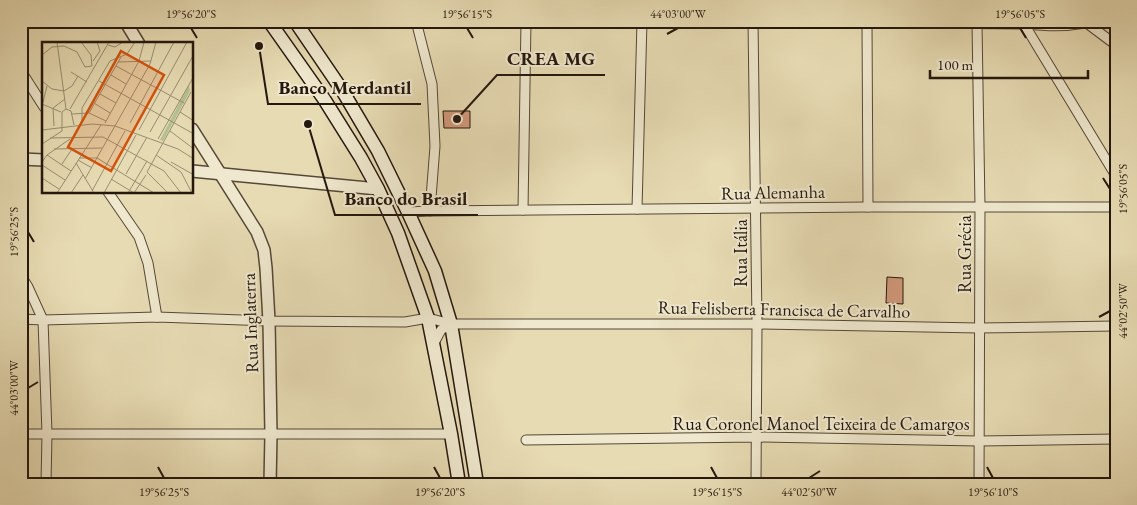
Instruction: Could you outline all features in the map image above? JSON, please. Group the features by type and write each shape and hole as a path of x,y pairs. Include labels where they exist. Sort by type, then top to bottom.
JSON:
{"main road":[{"path":"268,21 324,99 378,189 398,233 428,318 459,484"},
{"path":"295,21 346,98 378,151 435,271 451,324 477,484"}],"street":[{"path":"125,21 138,42"},
{"path":"416,21 432,84 435,146 430,211"},
{"path":"523,210 526,21"},
{"path":"636,209 642,21"},
{"path":"740,21 1061,24 1070,26 1085,22 1116,45"},
{"name":"Rua Itália","path":"753,21 756,208 756,484"},
{"path":"867,22 868,207"},
{"name":"Rua Grécia","path":"977,24 980,206 979,484"},
{"path":"1024,24 1116,176"},
{"path":"21,71 42,104"},
{"name":"Rua Inglaterra","path":"194,132 257,232 264,250 269,321 270,484"},
{"path":"21,159 42,160"},
{"path":"194,171 378,189"},
{"path":"109,194 139,237 148,263 158,317"},
{"name":"Rua Alemanha","path":"408,212 980,206 1116,207"},
{"path":"21,276 43,320 47,434 46,484"},
{"path":"21,319 158,317 269,321 405,322 428,318"},
{"name":"Rua Felisberta Francisca de Carvalho","path":"428,318 451,324 756,324 979,328 1116,326"},
{"path":"433,345 441,330 451,324"},
{"path":"21,434 451,434"},
{"name":"Rua Coronel Manoel Teixeira de Camargos","path":"526,440 756,437 978,441 1116,439"}],"building":[{"path":"443,111 470,111 470,128 444,128"},
{"path":"887,277 903,278 903,304 886,303"}],"place":[{"name":"Banco Merdantil","path":"259,46"},
{"name":"CREA MG","path":"457,119"},
{"name":"Banco do Brasil","path":"308,124"}]}
